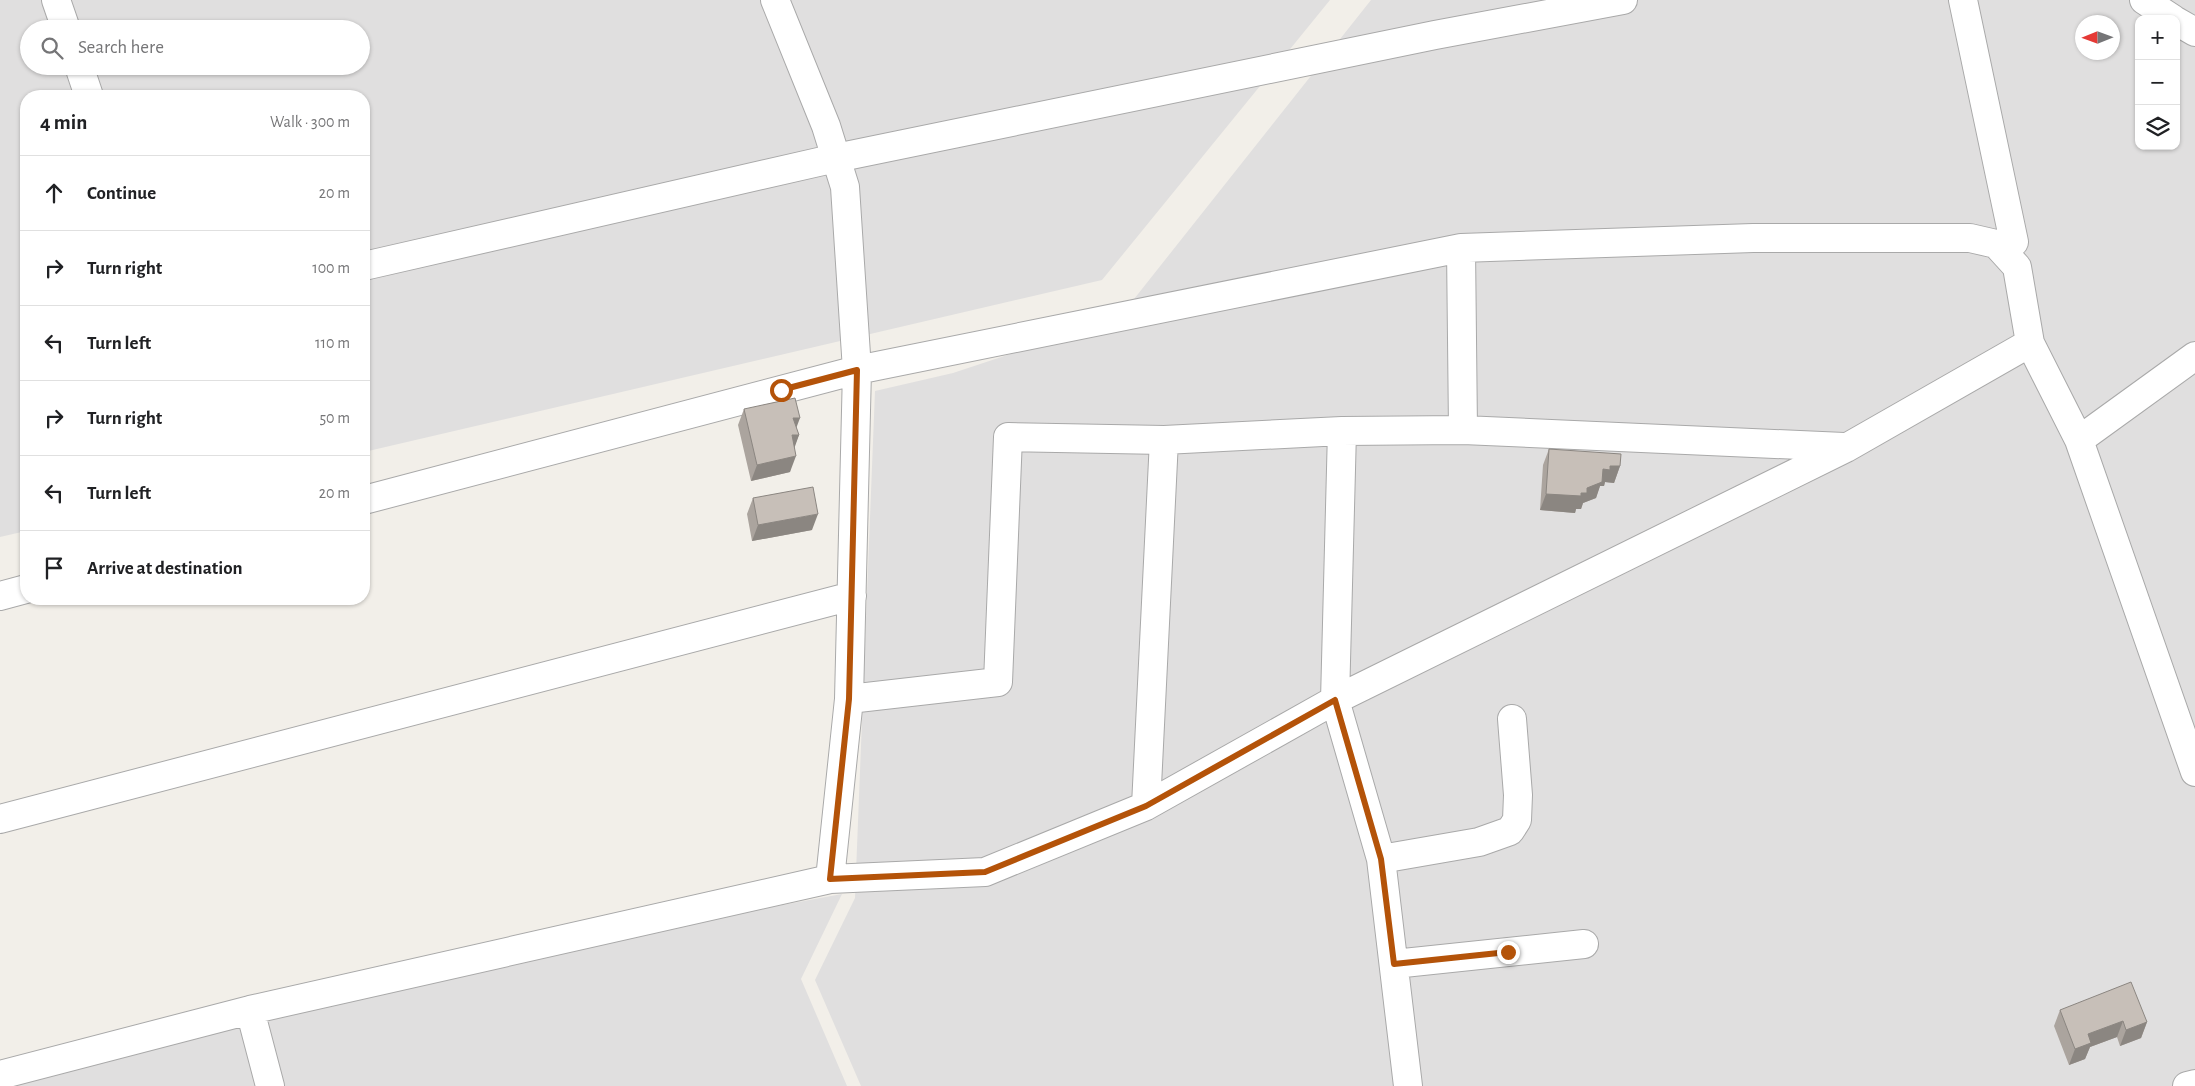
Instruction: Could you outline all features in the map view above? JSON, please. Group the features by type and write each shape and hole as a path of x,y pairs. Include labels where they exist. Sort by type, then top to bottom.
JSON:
{"street":[{"path":"56,0 63,20"},
{"path":"776,0 826,126 845,187 857,370 849,699 830,879"},
{"path":"370,265 836,158 1425,36 1623,0"},
{"path":"1963,0 2014,242"},
{"path":"2144,0 2167,15"},
{"path":"2180,23 2195,32"},
{"path":"81,75 87,90"},
{"path":"370,498 857,370 1461,248 1753,238 1970,238 1996,244 2017,267 2030,342 2079,440 2195,772"},
{"path":"1461,248 1463,430"},
{"path":"0,1075 250,1010 830,879 985,872 1146,806 1335,700 1846,448 2030,342"},
{"path":"2079,440 2195,356"},
{"path":"849,699 998,682 1008,437 1164,440 1342,431 1463,430 1846,448"},
{"path":"1342,431 1335,700 1381,859 1408,1086"},
{"path":"1146,806 1164,440"},
{"path":"0,596 20,591"},
{"path":"0,819 852,596"},
{"path":"1381,859 1479,842 1510,832 1517,820 1518,794 1512,719"},
{"path":"1394,964 1584,944"},
{"path":"250,1010 270,1086"},
{"path":"2187,1086 2195,1084"}],"shaded area":[{"path":"0,0 1330,0 1102,280 370,451 370,90 20,90 20,532 0,537"},
{"path":"1371,0 2195,0 2195,1086 861,1086 815,980 855,898 875,391 953,373 1119,318"},
{"path":"842,894 801,979 847,1086 0,1086 324,989"}],"building":[{"path":"795,398 800,418 793,418 799,435 792,435 796,456 757,465 744,409"},
{"path":"1549,449 1621,454 1620,466 1610,466 1610,470 1603,469 1602,482 1587,488 1587,493 1581,493 1581,496 1546,494"},
{"path":"813,487 818,514 758,525 753,498"},
{"path":"2131,982 2147,1022 2126,1030 2123,1021 2088,1034 2091,1043 2075,1049 2060,1010"}],"route":[{"path":"781,390 857,370 849,699 830,879 985,872 1146,806 1335,700 1381,859 1394,964 1508,952"}]}
